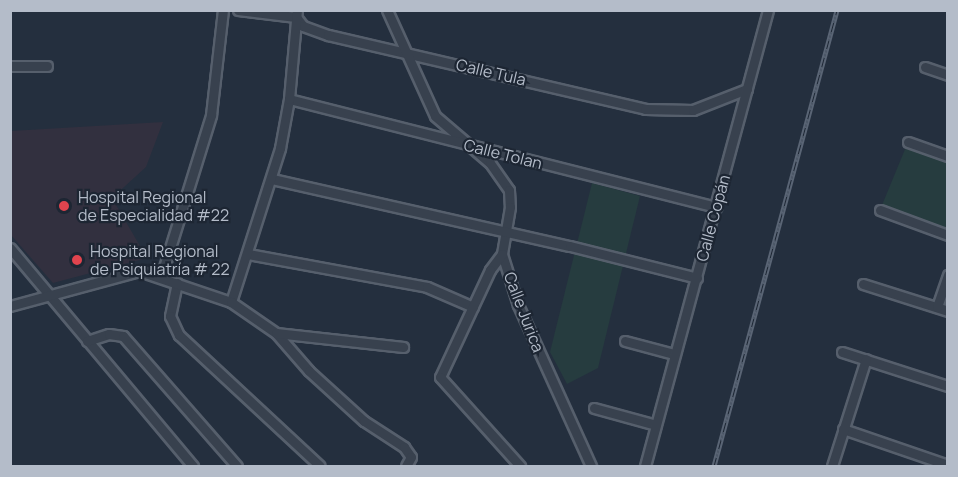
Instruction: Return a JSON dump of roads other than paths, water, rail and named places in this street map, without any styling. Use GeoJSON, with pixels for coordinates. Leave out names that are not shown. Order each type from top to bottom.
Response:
{"type":"FeatureCollection","features":[{"type":"Feature","properties":{"kind":"street"},"geometry":{"type":"LineString","coordinates":[[161,277],[211,115],[223,10]]}},
{"type":"Feature","properties":{"kind":"street","name":"Calle Tula"},"geometry":{"type":"LineString","coordinates":[[238,10],[297,14],[317,32],[659,111],[693,110],[747,89]]}},
{"type":"Feature","properties":{"kind":"street","name":"Calle Jurica"},"geometry":{"type":"LineString","coordinates":[[387,10],[435,116],[490,163],[508,190],[507,232],[502,254],[518,305],[591,466]]}},
{"type":"Feature","properties":{"kind":"street","name":"Calle Copán"},"geometry":{"type":"LineString","coordinates":[[645,466],[674,354],[717,207],[768,10]]}},
{"type":"Feature","properties":{"kind":"street"},"geometry":{"type":"LineString","coordinates":[[231,302],[272,179],[289,99],[297,14]]}},
{"type":"Feature","properties":{"kind":"street"},"geometry":{"type":"LineString","coordinates":[[10,66],[47,66]]}},
{"type":"Feature","properties":{"kind":"street"},"geometry":{"type":"LineString","coordinates":[[925,67],[948,75]]}},
{"type":"Feature","properties":{"kind":"street","name":"Calle Tolan"},"geometry":{"type":"LineString","coordinates":[[289,99],[717,207]]}},
{"type":"Feature","properties":{"kind":"street"},"geometry":{"type":"LineString","coordinates":[[909,142],[948,156]]}},
{"type":"Feature","properties":{"kind":"street"},"geometry":{"type":"LineString","coordinates":[[272,179],[570,246],[697,278]]}},
{"type":"Feature","properties":{"kind":"street"},"geometry":{"type":"LineString","coordinates":[[880,210],[948,235]]}},
{"type":"Feature","properties":{"kind":"street"},"geometry":{"type":"LineString","coordinates":[[10,248],[193,466]]}},
{"type":"Feature","properties":{"kind":"street"},"geometry":{"type":"LineString","coordinates":[[248,254],[427,287],[473,307]]}},
{"type":"Feature","properties":{"kind":"street"},"geometry":{"type":"LineString","coordinates":[[502,254],[490,270],[440,377],[520,466]]}},
{"type":"Feature","properties":{"kind":"street"},"geometry":{"type":"LineString","coordinates":[[10,306],[132,271],[161,277],[231,302],[276,333],[353,412],[404,447],[411,458],[406,466]]}},
{"type":"Feature","properties":{"kind":"street"},"geometry":{"type":"LineString","coordinates":[[937,307],[948,275]]}},
{"type":"Feature","properties":{"kind":"street"},"geometry":{"type":"LineString","coordinates":[[177,283],[170,316],[179,335],[320,466]]}},
{"type":"Feature","properties":{"kind":"street"},"geometry":{"type":"LineString","coordinates":[[863,285],[948,311]]}},
{"type":"Feature","properties":{"kind":"street"},"geometry":{"type":"LineString","coordinates":[[276,333],[403,347]]}},
{"type":"Feature","properties":{"kind":"street"},"geometry":{"type":"LineString","coordinates":[[87,341],[109,334],[123,336],[237,466]]}},
{"type":"Feature","properties":{"kind":"street"},"geometry":{"type":"LineString","coordinates":[[625,341],[674,354]]}},
{"type":"Feature","properties":{"kind":"street"},"geometry":{"type":"LineString","coordinates":[[842,352],[948,386]]}},
{"type":"Feature","properties":{"kind":"street"},"geometry":{"type":"LineString","coordinates":[[832,466],[866,359]]}},
{"type":"Feature","properties":{"kind":"street"},"geometry":{"type":"LineString","coordinates":[[594,408],[656,425]]}},
{"type":"Feature","properties":{"kind":"street"},"geometry":{"type":"LineString","coordinates":[[843,429],[948,465]]}},
{"type":"Feature","properties":{"kind":"railway"},"geometry":{"type":"LineString","coordinates":[[714,466],[837,10]]}},
{"type":"Feature","properties":{"kind":"place","name":"Hospital Regional de Especialidad #22"},"geometry":{"type":"Point","coordinates":[64,206]}},
{"type":"Feature","properties":{"kind":"place","name":"Hospital Regional de Psiquiatría # 22"},"geometry":{"type":"Point","coordinates":[77,260]}}]}
